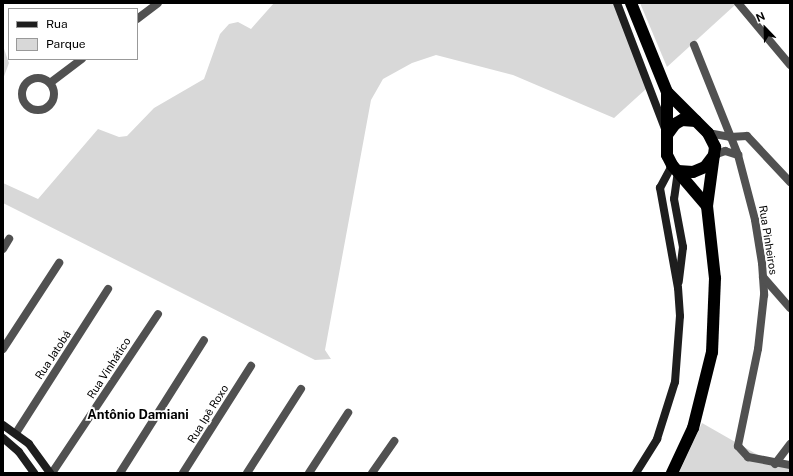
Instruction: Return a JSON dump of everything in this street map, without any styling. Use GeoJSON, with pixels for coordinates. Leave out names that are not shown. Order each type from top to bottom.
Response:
{"type":"FeatureCollection","features":[{"type":"Feature","properties":{"kind":"highway"},"geometry":{"type":"LineString","coordinates":[[631,3],[667,92],[667,155],[675,168],[707,206]]}},
{"type":"Feature","properties":{"kind":"highway"},"geometry":{"type":"LineString","coordinates":[[667,92],[708,133],[713,140],[714,156],[707,206],[715,278],[712,352],[693,428],[672,473]]}},
{"type":"Feature","properties":{"kind":"highway"},"geometry":{"type":"LineString","coordinates":[[667,135],[675,124],[682,120],[696,121]]}},
{"type":"Feature","properties":{"kind":"highway"},"geometry":{"type":"LineString","coordinates":[[675,168],[693,172],[705,166],[714,156]]}},
{"type":"Feature","properties":{"kind":"street"},"geometry":{"type":"LineString","coordinates":[[138,18],[158,3]]}},
{"type":"Feature","properties":{"kind":"street"},"geometry":{"type":"LineString","coordinates":[[617,3],[667,135]]}},
{"type":"Feature","properties":{"kind":"street"},"geometry":{"type":"LineString","coordinates":[[738,3],[790,65]]}},
{"type":"Feature","properties":{"kind":"street","name":"Rua Pinheiros"},"geometry":{"type":"LineString","coordinates":[[694,45],[738,155],[755,220],[763,277],[764,295],[758,349],[738,446],[748,457],[775,464]]}},
{"type":"Feature","properties":{"kind":"street"},"geometry":{"type":"LineString","coordinates":[[50,83],[81,60]]}},
{"type":"Feature","properties":{"kind":"street"},"geometry":{"type":"LineString","coordinates":[[42,78],[50,83],[54,91],[51,105],[38,111],[25,106],[21,93],[28,81],[42,78]]}},
{"type":"Feature","properties":{"kind":"street"},"geometry":{"type":"LineString","coordinates":[[708,133],[730,137],[742,134],[752,138],[790,182]]}},
{"type":"Feature","properties":{"kind":"street"},"geometry":{"type":"LineString","coordinates":[[714,156],[725,151],[738,155]]}},
{"type":"Feature","properties":{"kind":"street"},"geometry":{"type":"LineString","coordinates":[[636,473],[657,439],[670,401],[680,316],[678,288],[660,188],[675,168]]}},
{"type":"Feature","properties":{"kind":"street"},"geometry":{"type":"LineString","coordinates":[[675,168],[674,199],[682,247],[678,288]]}},
{"type":"Feature","properties":{"kind":"street"},"geometry":{"type":"LineString","coordinates":[[3,249],[9,239]]}},
{"type":"Feature","properties":{"kind":"street"},"geometry":{"type":"LineString","coordinates":[[3,349],[59,263]]}},
{"type":"Feature","properties":{"kind":"street"},"geometry":{"type":"LineString","coordinates":[[763,277],[790,308]]}},
{"type":"Feature","properties":{"kind":"street","name":"Rua Jatobá"},"geometry":{"type":"LineString","coordinates":[[16,433],[108,289]]}},
{"type":"Feature","properties":{"kind":"street","name":"Rua Vinhático"},"geometry":{"type":"LineString","coordinates":[[51,473],[158,314]]}},
{"type":"Feature","properties":{"kind":"street"},"geometry":{"type":"LineString","coordinates":[[120,473],[204,340]]}},
{"type":"Feature","properties":{"kind":"street","name":"Rua Ipê Roxo"},"geometry":{"type":"LineString","coordinates":[[183,473],[251,366]]}},
{"type":"Feature","properties":{"kind":"street"},"geometry":{"type":"LineString","coordinates":[[247,473],[301,389]]}},
{"type":"Feature","properties":{"kind":"street"},"geometry":{"type":"LineString","coordinates":[[309,473],[348,413]]}},
{"type":"Feature","properties":{"kind":"street"},"geometry":{"type":"LineString","coordinates":[[3,425],[16,433],[29,444],[51,473]]}},
{"type":"Feature","properties":{"kind":"street"},"geometry":{"type":"LineString","coordinates":[[3,438],[19,452],[34,473]]}},
{"type":"Feature","properties":{"kind":"street"},"geometry":{"type":"LineString","coordinates":[[372,473],[394,441]]}},
{"type":"Feature","properties":{"kind":"street"},"geometry":{"type":"LineString","coordinates":[[775,464],[790,444]]}},
{"type":"Feature","properties":{"kind":"street"},"geometry":{"type":"LineString","coordinates":[[775,464],[790,465]]}},
{"type":"Feature","properties":{"kind":"green space"},"geometry":{"type":"Polygon","coordinates":[[[274,3],[620,3],[653,87],[646,89],[614,118],[513,75],[436,55],[412,63],[383,79],[371,100],[325,350],[331,359],[315,360],[3,203],[3,183],[38,199],[98,129],[119,137],[127,136],[154,108],[204,79],[220,34],[229,24],[238,22],[251,29],[274,3]]]}},
{"type":"Feature","properties":{"kind":"green space"},"geometry":{"type":"Polygon","coordinates":[[[640,3],[733,3],[735,5],[667,67],[640,3]]]}},
{"type":"Feature","properties":{"kind":"green space"},"geometry":{"type":"Polygon","coordinates":[[[3,46],[9,63],[3,79],[3,46]]]}},
{"type":"Feature","properties":{"kind":"green space"},"geometry":{"type":"Polygon","coordinates":[[[702,423],[758,455],[777,463],[790,465],[790,473],[679,473],[702,423]]]}},
{"type":"Feature","properties":{"kind":"district","name":"Antônio Damiani"},"geometry":{"type":"Point","coordinates":[138,415]}}]}
